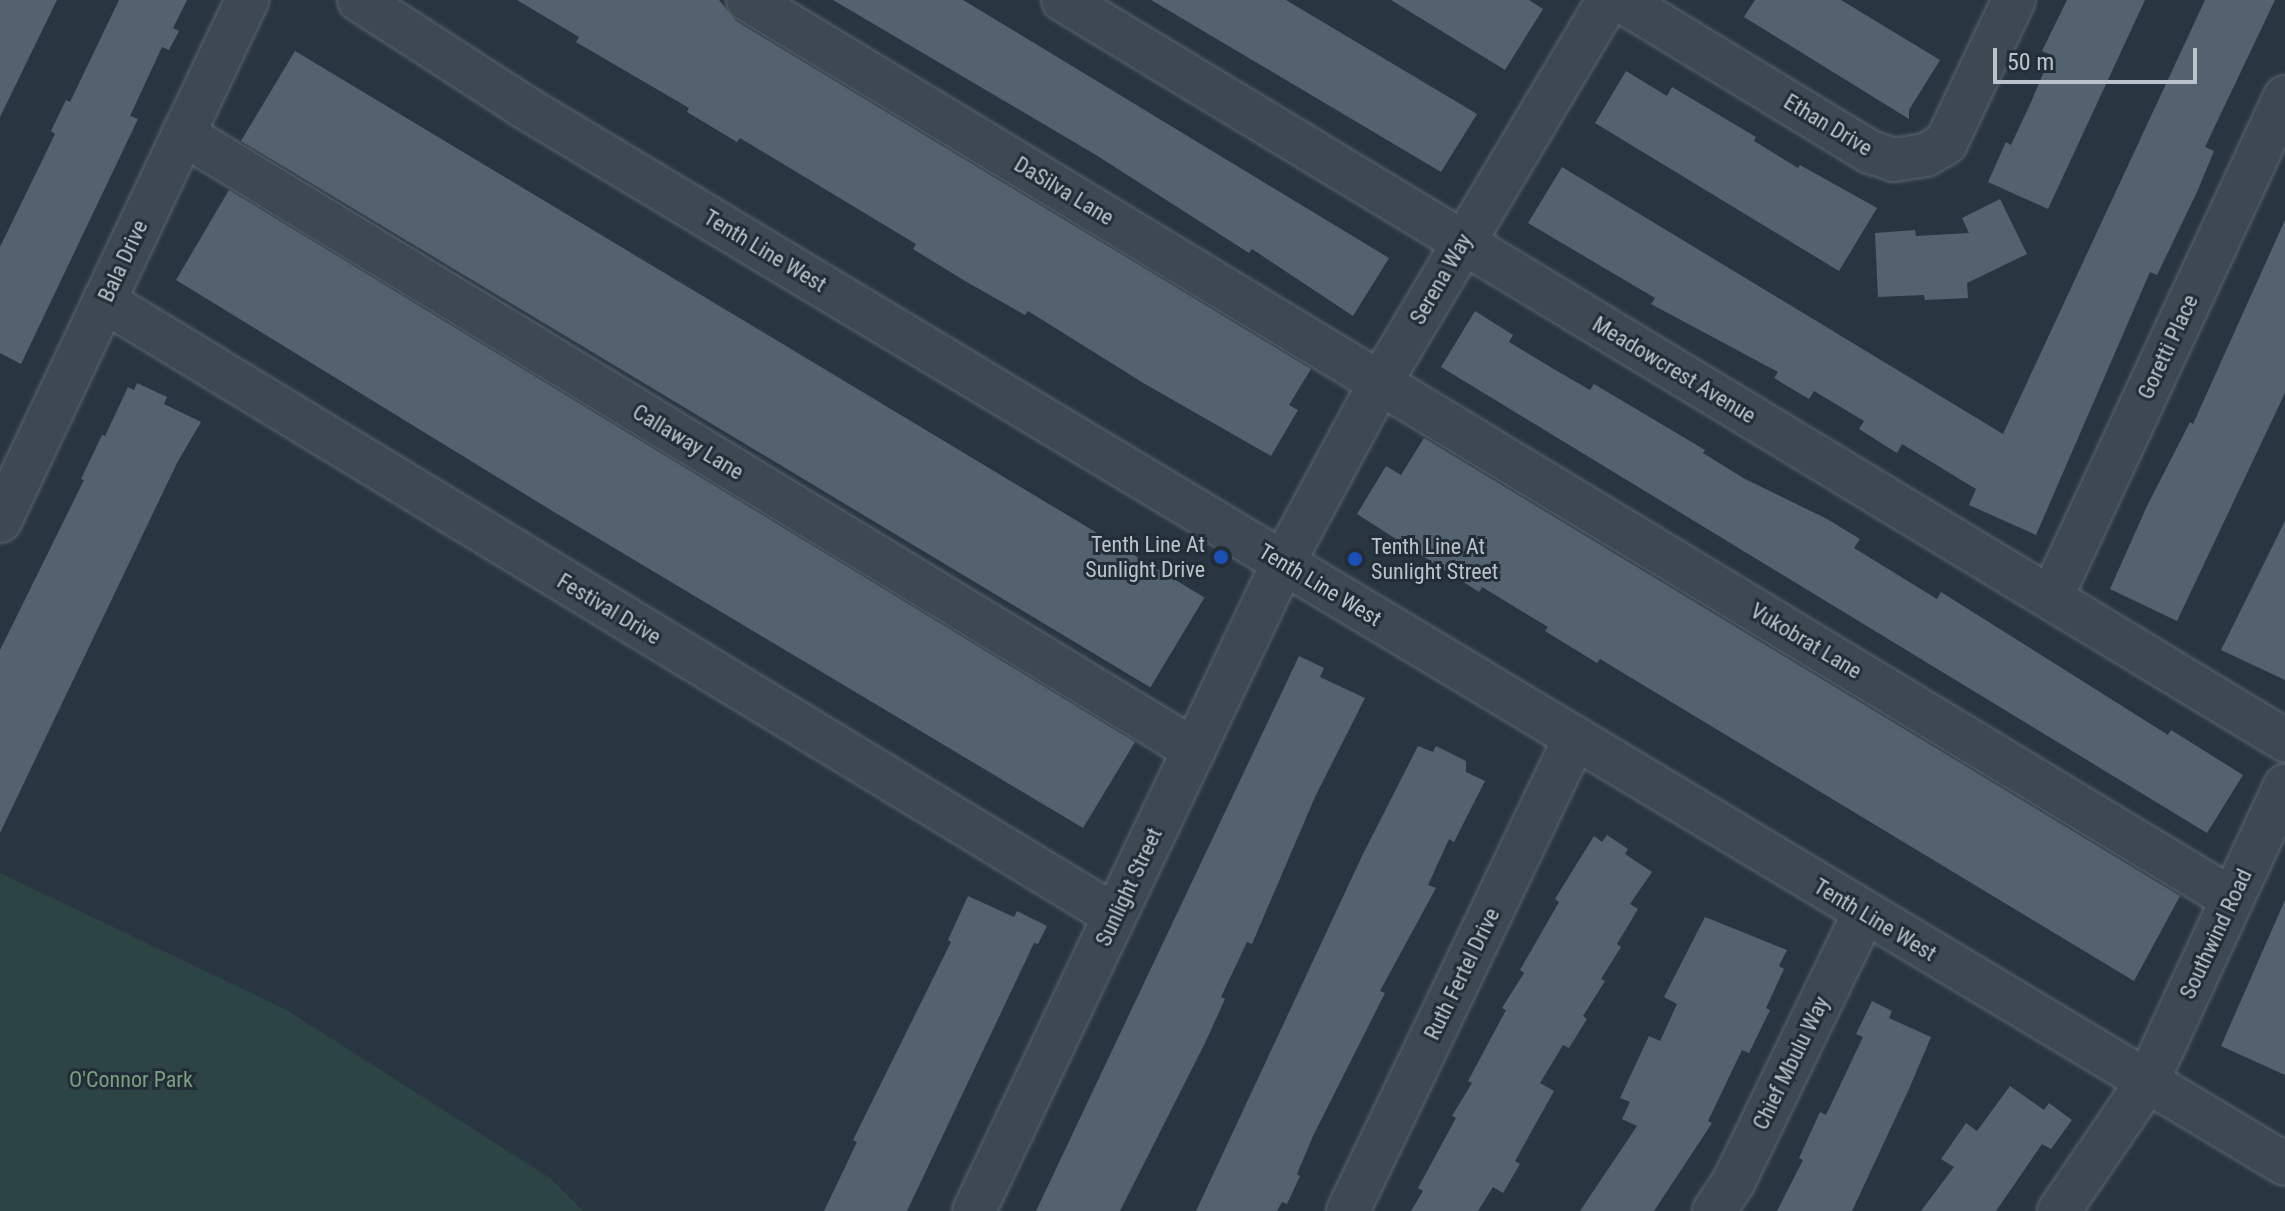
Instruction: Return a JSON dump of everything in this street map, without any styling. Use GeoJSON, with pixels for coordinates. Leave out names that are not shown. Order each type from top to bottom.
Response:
{"type":"FeatureCollection","features":[{"type":"Feature","properties":{"kind":"street","name":"Bala Drive"},"geometry":{"type":"LineString","coordinates":[[0,521],[247,0]]}},
{"type":"Feature","properties":{"kind":"street","name":"Tenth Line West"},"geometry":{"type":"LineString","coordinates":[[359,0],[535,113],[2285,1164]]}},
{"type":"Feature","properties":{"kind":"street","name":"DaSilva Lane"},"geometry":{"type":"LineString","coordinates":[[748,0],[1380,383]]}},
{"type":"Feature","properties":{"kind":"street","name":"Meadowcrest Avenue"},"geometry":{"type":"LineString","coordinates":[[1063,0],[2285,740]]}},
{"type":"Feature","properties":{"kind":"street","name":"Serena Way"},"geometry":{"type":"LineString","coordinates":[[1283,563],[1380,383],[1608,0]]}},
{"type":"Feature","properties":{"kind":"street","name":"Ethan Drive"},"geometry":{"type":"LineString","coordinates":[[1620,0],[1870,152],[1894,160],[1926,155],[1946,143],[2014,0]]}},
{"type":"Feature","properties":{"kind":"street","name":"Goretti Place"},"geometry":{"type":"LineString","coordinates":[[2051,598],[2285,97]]}},
{"type":"Feature","properties":{"kind":"street","name":"Callaway Lane"},"geometry":{"type":"LineString","coordinates":[[183,134],[1194,750]]}},
{"type":"Feature","properties":{"kind":"street","name":"Festival Drive"},"geometry":{"type":"LineString","coordinates":[[104,301],[1115,916]]}},
{"type":"Feature","properties":{"kind":"street","name":"Vukobrat Lane"},"geometry":{"type":"LineString","coordinates":[[1380,383],[2232,899]]}},
{"type":"Feature","properties":{"kind":"street","name":"Sunlight Street"},"geometry":{"type":"LineString","coordinates":[[974,1211],[1283,563]]}},
{"type":"Feature","properties":{"kind":"street","name":"Ruth Fertel Drive"},"geometry":{"type":"LineString","coordinates":[[1348,1211],[1575,738]]}},
{"type":"Feature","properties":{"kind":"street","name":"Southwind Road"},"geometry":{"type":"LineString","coordinates":[[2059,1211],[2147,1082],[2285,786]]}},
{"type":"Feature","properties":{"kind":"street","name":"Chief Mbulu Way"},"geometry":{"type":"LineString","coordinates":[[1714,1211],[1733,1183],[1864,913]]}},
{"type":"Feature","properties":{"kind":"green space","name":"O'Connor Park"},"geometry":{"type":"Polygon","coordinates":[[[0,873],[285,1009],[550,1178],[583,1211],[0,1211],[0,873]]]}},
{"type":"Feature","properties":{"kind":"building"},"geometry":{"type":"Polygon","coordinates":[[[0,0],[57,0],[0,117],[0,0]]]}},
{"type":"Feature","properties":{"kind":"building"},"geometry":{"type":"Polygon","coordinates":[[[119,0],[187,0],[173,28],[179,31],[169,50],[162,47],[130,116],[138,119],[21,364],[0,353],[0,247],[55,134],[51,131],[66,100],[70,102],[119,0]]]}},
{"type":"Feature","properties":{"kind":"building"},"geometry":{"type":"Polygon","coordinates":[[[517,0],[719,0],[736,21],[1311,369],[1289,405],[1298,410],[1271,456],[1145,384],[1028,311],[1025,315],[965,281],[913,249],[916,244],[740,138],[737,142],[687,112],[689,108],[576,42],[579,37],[517,0]]]}},
{"type":"Feature","properties":{"kind":"building"},"geometry":{"type":"Polygon","coordinates":[[[833,0],[963,0],[1389,258],[1353,316],[1252,249],[1249,253],[1096,155],[833,0]]]}},
{"type":"Feature","properties":{"kind":"building"},"geometry":{"type":"Polygon","coordinates":[[[1151,0],[1286,0],[1477,114],[1441,172],[1151,0]]]}},
{"type":"Feature","properties":{"kind":"building"},"geometry":{"type":"Polygon","coordinates":[[[1391,0],[1529,0],[1543,9],[1505,70],[1391,0]]]}},
{"type":"Feature","properties":{"kind":"building"},"geometry":{"type":"Polygon","coordinates":[[[1755,0],[1841,0],[1940,60],[1909,110],[1909,119],[1744,17],[1755,0]]]}},
{"type":"Feature","properties":{"kind":"building"},"geometry":{"type":"Polygon","coordinates":[[[2067,0],[2145,0],[2048,209],[1988,182],[2006,142],[2011,145],[2032,100],[2051,55],[2042,51],[2067,0]]]}},
{"type":"Feature","properties":{"kind":"building"},"geometry":{"type":"Polygon","coordinates":[[[2205,0],[2275,0],[2205,147],[2214,151],[2197,192],[2157,275],[2150,272],[2036,535],[1969,505],[1976,489],[1902,444],[1897,453],[1859,429],[1864,421],[1814,391],[1809,399],[1774,378],[1778,372],[1651,304],[1655,298],[1528,223],[1562,167],[2003,434],[2205,0]]]}},
{"type":"Feature","properties":{"kind":"building"},"geometry":{"type":"Polygon","coordinates":[[[295,51],[1204,597],[1150,687],[241,141],[295,51]]]}},
{"type":"Feature","properties":{"kind":"building"},"geometry":{"type":"Polygon","coordinates":[[[1626,71],[1667,96],[1672,87],[1756,137],[1754,141],[1798,168],[1800,165],[1877,208],[1839,271],[1595,123],[1626,71]]]}},
{"type":"Feature","properties":{"kind":"building"},"geometry":{"type":"Polygon","coordinates":[[[229,190],[1135,742],[1083,828],[554,512],[176,280],[229,190]]]}},
{"type":"Feature","properties":{"kind":"building"},"geometry":{"type":"Polygon","coordinates":[[[2000,199],[2027,254],[1967,283],[1968,298],[1925,300],[1924,295],[1878,297],[1875,233],[1915,230],[1916,236],[1969,233],[1962,218],[2000,199]]]}},
{"type":"Feature","properties":{"kind":"building"},"geometry":{"type":"Polygon","coordinates":[[[2285,220],[2285,393],[2177,621],[2110,589],[2147,506],[2190,422],[2193,424],[2285,220]]]}},
{"type":"Feature","properties":{"kind":"building"},"geometry":{"type":"Polygon","coordinates":[[[1475,311],[1513,335],[1509,342],[1552,368],[1590,390],[1594,384],[1705,450],[1703,453],[1745,479],[1827,519],[1860,539],[1854,548],[1937,599],[1941,592],[2168,735],[2171,730],[2243,775],[2207,833],[1441,367],[1475,311]]]}},
{"type":"Feature","properties":{"kind":"building"},"geometry":{"type":"Polygon","coordinates":[[[137,383],[167,397],[164,404],[201,422],[177,463],[0,833],[0,650],[84,480],[81,479],[102,435],[105,436],[128,387],[134,390],[137,383]]]}},
{"type":"Feature","properties":{"kind":"building"},"geometry":{"type":"Polygon","coordinates":[[[1424,438],[2180,896],[2134,981],[1600,659],[1597,663],[1545,631],[1548,627],[1482,587],[1479,592],[1357,514],[1386,466],[1401,475],[1424,438]]]}},
{"type":"Feature","properties":{"kind":"building"},"geometry":{"type":"Polygon","coordinates":[[[2285,521],[2285,680],[2221,650],[2285,521]]]}},
{"type":"Feature","properties":{"kind":"building"},"geometry":{"type":"Polygon","coordinates":[[[1299,656],[1324,668],[1320,677],[1365,698],[1315,797],[1252,944],[1247,942],[1221,997],[1225,999],[1205,1043],[1120,1211],[1036,1211],[1299,656]]]}},
{"type":"Feature","properties":{"kind":"building"},"geometry":{"type":"Polygon","coordinates":[[[1418,746],[1433,752],[1436,746],[1466,761],[1466,772],[1485,781],[1454,842],[1449,839],[1428,885],[1436,888],[1380,991],[1385,993],[1313,1136],[1287,1204],[1282,1202],[1277,1211],[1196,1211],[1363,854],[1418,746]]]}},
{"type":"Feature","properties":{"kind":"building"},"geometry":{"type":"Polygon","coordinates":[[[1607,835],[1628,849],[1625,854],[1652,872],[1630,904],[1638,909],[1617,944],[1621,947],[1601,979],[1605,981],[1583,1016],[1587,1019],[1569,1048],[1563,1045],[1540,1083],[1554,1091],[1515,1161],[1520,1164],[1503,1193],[1493,1187],[1478,1211],[1411,1211],[1423,1191],[1418,1188],[1456,1118],[1452,1116],[1472,1083],[1468,1081],[1506,1010],[1502,1008],[1524,973],[1520,970],[1559,902],[1555,899],[1594,836],[1602,842],[1607,835]]]}},
{"type":"Feature","properties":{"kind":"building"},"geometry":{"type":"Polygon","coordinates":[[[968,896],[1014,917],[1017,911],[1047,926],[1038,944],[1034,943],[907,1211],[824,1211],[857,1142],[853,1140],[951,942],[948,940],[968,896]]]}},
{"type":"Feature","properties":{"kind":"building"},"geometry":{"type":"Polygon","coordinates":[[[2285,900],[2285,1075],[2221,1046],[2285,900]]]}},
{"type":"Feature","properties":{"kind":"building"},"geometry":{"type":"Polygon","coordinates":[[[1705,917],[1787,950],[1779,966],[1784,969],[1766,1008],[1770,1010],[1749,1053],[1742,1050],[1708,1121],[1712,1123],[1654,1211],[1580,1211],[1637,1126],[1622,1119],[1630,1102],[1620,1098],[1649,1036],[1660,1041],[1677,1004],[1664,997],[1705,917]]]}},
{"type":"Feature","properties":{"kind":"building"},"geometry":{"type":"Polygon","coordinates":[[[1872,1001],[1892,1011],[1889,1018],[1931,1037],[1909,1089],[1852,1211],[1777,1211],[1803,1160],[1799,1158],[1820,1112],[1826,1115],[1863,1037],[1856,1034],[1872,1001]]]}},
{"type":"Feature","properties":{"kind":"building"},"geometry":{"type":"Polygon","coordinates":[[[2010,1086],[2044,1110],[2049,1103],[2072,1120],[2051,1149],[2042,1144],[1996,1211],[1921,1211],[1954,1167],[1941,1159],[1966,1123],[1977,1131],[2010,1086]]]}},
{"type":"Feature","properties":{"kind":"place","name":"Tenth Line At Sunlight Drive"},"geometry":{"type":"Point","coordinates":[1221,557]}},
{"type":"Feature","properties":{"kind":"place","name":"Tenth Line At Sunlight Street"},"geometry":{"type":"Point","coordinates":[1355,559]}}]}
